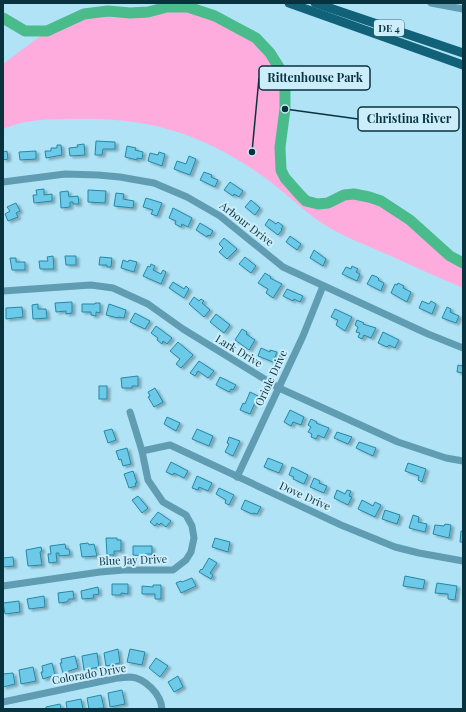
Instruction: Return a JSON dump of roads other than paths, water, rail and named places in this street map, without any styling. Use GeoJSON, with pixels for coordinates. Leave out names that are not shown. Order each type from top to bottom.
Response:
{"type":"FeatureCollection","features":[{"type":"Feature","properties":{"kind":"main road","name":"DE 4"},"geometry":{"type":"LineString","coordinates":[[289,3],[463,65]]}},
{"type":"Feature","properties":{"kind":"main road","name":"DE 4"},"geometry":{"type":"LineString","coordinates":[[316,3],[463,53]]}},
{"type":"Feature","properties":{"kind":"street"},"geometry":{"type":"LineString","coordinates":[[431,3],[463,9]]}},
{"type":"Feature","properties":{"kind":"street","name":"Arbour Drive"},"geometry":{"type":"LineString","coordinates":[[3,182],[65,174],[120,176],[154,183],[188,197],[220,216],[283,267],[428,334],[463,348]]}},
{"type":"Feature","properties":{"kind":"street","name":"Lark Drive"},"geometry":{"type":"LineString","coordinates":[[3,291],[91,285],[113,288],[148,304],[183,329],[279,388],[398,442],[446,458],[463,461]]}},
{"type":"Feature","properties":{"kind":"street","name":"Oriole Drive"},"geometry":{"type":"LineString","coordinates":[[237,477],[303,336],[324,286]]}},
{"type":"Feature","properties":{"kind":"street","name":"Blue Jay Drive"},"geometry":{"type":"LineString","coordinates":[[3,586],[100,572],[124,570],[173,570],[186,560],[191,552],[194,538],[192,526],[186,515],[163,502],[148,480],[142,451],[130,412]]}},
{"type":"Feature","properties":{"kind":"street","name":"Dove Drive"},"geometry":{"type":"LineString","coordinates":[[142,451],[170,445],[341,525],[395,547],[419,553],[463,560]]}},
{"type":"Feature","properties":{"kind":"street","name":"Colorado Drive"},"geometry":{"type":"LineString","coordinates":[[3,702],[117,678],[132,677],[149,685],[161,700],[162,709]]}},
{"type":"Feature","properties":{"kind":"waterway"},"geometry":{"type":"LineString","coordinates":[[3,18],[25,31],[47,31],[84,14],[108,11],[130,13],[148,12],[167,7],[188,7],[215,16],[256,38],[270,53],[280,69],[285,88],[285,109],[280,147],[281,170],[285,178],[306,201],[318,204],[328,203],[344,195],[354,194],[381,201],[410,220],[450,256],[463,263]]}},
{"type":"Feature","properties":{"kind":"place","name":"Christina River"},"geometry":{"type":"Point","coordinates":[285,109]}},
{"type":"Feature","properties":{"kind":"place","name":"Rittenhouse Park"},"geometry":{"type":"Point","coordinates":[252,152]}}]}
